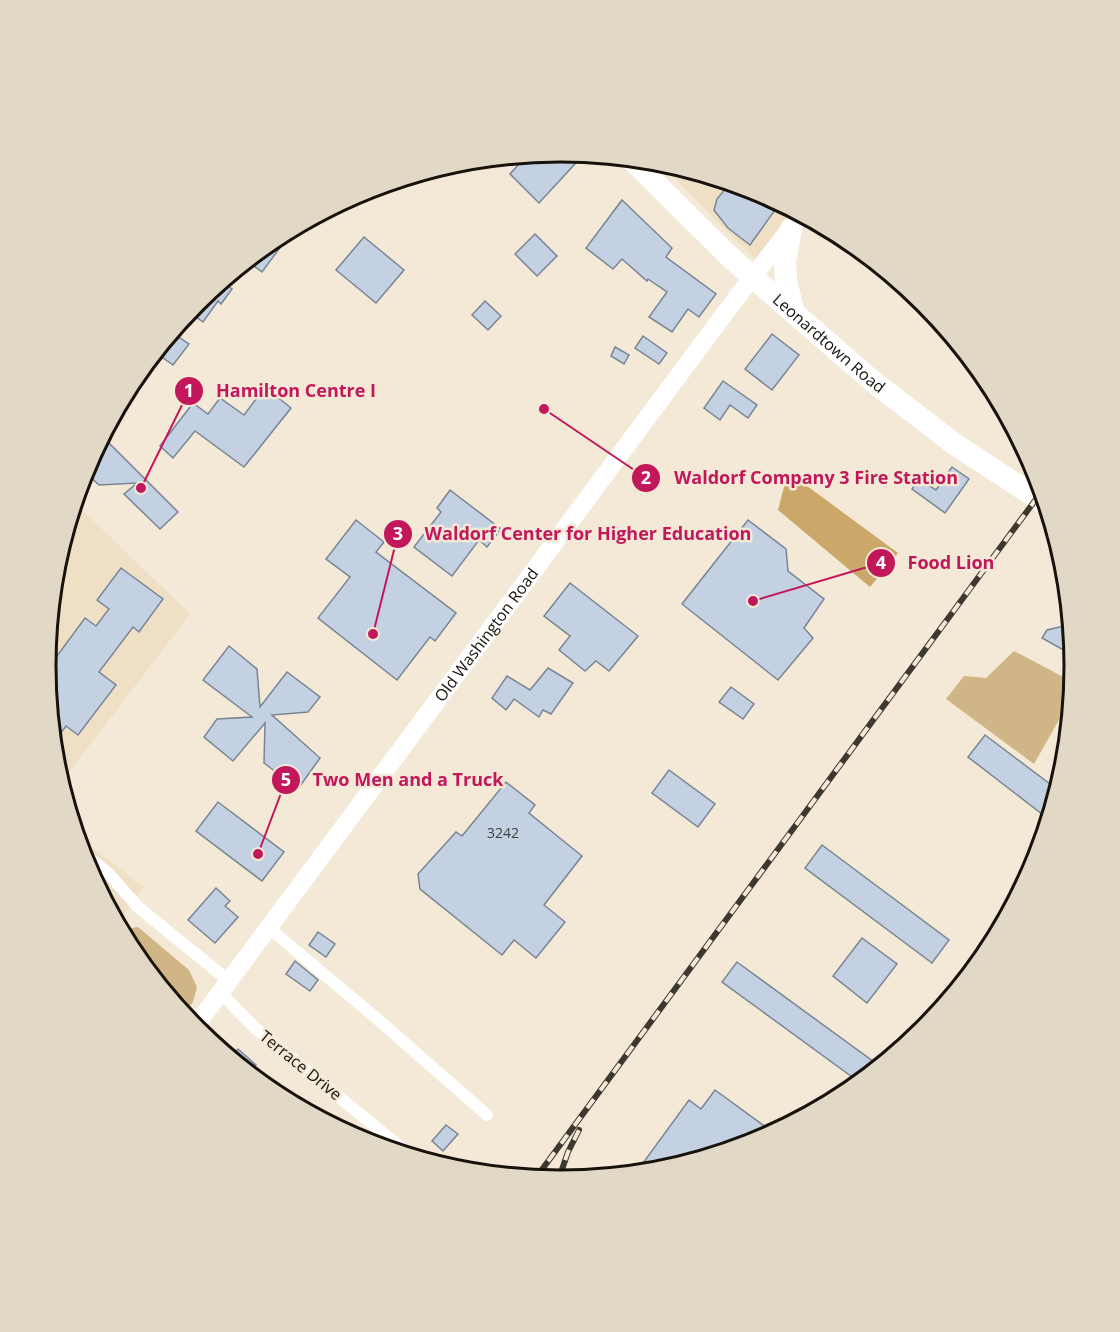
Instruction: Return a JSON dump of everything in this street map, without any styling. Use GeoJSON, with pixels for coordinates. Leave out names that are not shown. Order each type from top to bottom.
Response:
{"type":"FeatureCollection","features":[{"type":"Feature","properties":{"kind":"highway","name":"Leonardtown Road"},"geometry":{"type":"LineString","coordinates":[[640,168],[752,277],[863,374],[953,443],[1035,497]]}},
{"type":"Feature","properties":{"kind":"highway"},"geometry":{"type":"LineString","coordinates":[[794,313],[786,280],[785,262],[796,221]]}},
{"type":"Feature","properties":{"kind":"main road","name":"Old Washington Road"},"geometry":{"type":"LineString","coordinates":[[200,1020],[796,221]]}},
{"type":"Feature","properties":{"kind":"street","name":"Terrace Drive"},"geometry":{"type":"LineString","coordinates":[[96,863],[108,873],[138,907],[225,987],[238,1011],[256,1029],[395,1143]]}},
{"type":"Feature","properties":{"kind":"street"},"geometry":{"type":"LineString","coordinates":[[269,928],[487,1115]]}},
{"type":"Feature","properties":{"kind":"shaded area"},"geometry":{"type":"Polygon","coordinates":[[[670,174],[722,188],[787,216],[756,260],[670,174]]]}},
{"type":"Feature","properties":{"kind":"shaded area"},"geometry":{"type":"Polygon","coordinates":[[[788,472],[898,553],[870,587],[778,510],[788,472]]]}},
{"type":"Feature","properties":{"kind":"shaded area"},"geometry":{"type":"Polygon","coordinates":[[[81,508],[190,614],[67,774],[57,699],[57,633],[65,568],[81,508]]]}},
{"type":"Feature","properties":{"kind":"shaded area"},"geometry":{"type":"Polygon","coordinates":[[[1014,651],[1064,677],[1061,716],[1034,764],[946,699],[964,676],[986,678],[1014,651]]]}},
{"type":"Feature","properties":{"kind":"shaded area"},"geometry":{"type":"Polygon","coordinates":[[[88,844],[144,887],[122,917],[88,844]]]}},
{"type":"Feature","properties":{"kind":"shaded area"},"geometry":{"type":"Polygon","coordinates":[[[138,927],[189,970],[197,987],[193,1002],[189,1007],[160,973],[130,928],[138,927]]]}},
{"type":"Feature","properties":{"kind":"building"},"geometry":{"type":"Polygon","coordinates":[[[577,162],[539,203],[510,174],[519,164],[577,162]]]}},
{"type":"Feature","properties":{"kind":"building"},"geometry":{"type":"Polygon","coordinates":[[[725,189],[775,210],[750,245],[728,228],[714,210],[717,199],[725,189]]]}},
{"type":"Feature","properties":{"kind":"building"},"geometry":{"type":"Polygon","coordinates":[[[622,200],[672,248],[666,257],[716,294],[699,317],[688,309],[672,332],[649,317],[667,292],[648,279],[647,281],[622,259],[613,269],[586,248],[622,200]]]}},
{"type":"Feature","properties":{"kind":"building"},"geometry":{"type":"Polygon","coordinates":[[[535,234],[557,256],[537,276],[515,254],[535,234]]]}},
{"type":"Feature","properties":{"kind":"building"},"geometry":{"type":"Polygon","coordinates":[[[364,237],[404,270],[376,303],[336,270],[364,237]]]}},
{"type":"Feature","properties":{"kind":"building"},"geometry":{"type":"Polygon","coordinates":[[[281,246],[262,272],[254,266],[281,246]]]}},
{"type":"Feature","properties":{"kind":"building"},"geometry":{"type":"Polygon","coordinates":[[[228,286],[232,289],[221,304],[218,301],[203,322],[196,317],[228,286]]]}},
{"type":"Feature","properties":{"kind":"building"},"geometry":{"type":"Polygon","coordinates":[[[485,301],[501,316],[488,330],[472,315],[485,301]]]}},
{"type":"Feature","properties":{"kind":"building"},"geometry":{"type":"Polygon","coordinates":[[[772,334],[799,355],[772,390],[745,369],[772,334]]]}},
{"type":"Feature","properties":{"kind":"building"},"geometry":{"type":"Polygon","coordinates":[[[643,336],[667,353],[659,364],[635,348],[643,336]]]}},
{"type":"Feature","properties":{"kind":"building"},"geometry":{"type":"Polygon","coordinates":[[[178,337],[189,344],[173,365],[162,357],[178,337]]]}},
{"type":"Feature","properties":{"kind":"building"},"geometry":{"type":"Polygon","coordinates":[[[615,347],[629,355],[624,364],[611,356],[615,347]]]}},
{"type":"Feature","properties":{"kind":"building"},"geometry":{"type":"Polygon","coordinates":[[[723,381],[757,405],[748,418],[730,405],[720,420],[704,408],[723,381]]]}},
{"type":"Feature","properties":{"kind":"building"},"geometry":{"type":"Polygon","coordinates":[[[265,387],[291,408],[244,467],[195,431],[173,458],[160,446],[193,403],[208,414],[220,398],[244,415],[265,387]]]}},
{"type":"Feature","properties":{"kind":"building"},"geometry":{"type":"Polygon","coordinates":[[[109,443],[178,512],[160,529],[124,494],[137,483],[99,485],[92,478],[109,443]]]}},
{"type":"Feature","properties":{"kind":"building"},"geometry":{"type":"Polygon","coordinates":[[[952,467],[969,479],[945,513],[912,489],[919,479],[936,490],[952,467]]]}},
{"type":"Feature","properties":{"kind":"building"},"geometry":{"type":"Polygon","coordinates":[[[450,490],[501,529],[487,547],[479,540],[452,576],[414,547],[441,512],[437,508],[450,490]]]}},
{"type":"Feature","properties":{"kind":"building"},"geometry":{"type":"Polygon","coordinates":[[[356,520],[384,542],[376,552],[456,613],[435,641],[430,637],[397,680],[318,618],[350,577],[326,559],[356,520]]]}},
{"type":"Feature","properties":{"kind":"building"},"geometry":{"type":"Polygon","coordinates":[[[748,520],[786,549],[788,571],[824,599],[804,628],[813,638],[778,680],[682,604],[748,520]]]}},
{"type":"Feature","properties":{"kind":"building"},"geometry":{"type":"Polygon","coordinates":[[[121,568],[163,599],[139,632],[133,627],[99,672],[116,685],[78,735],[66,726],[60,734],[56,657],[85,618],[96,626],[109,609],[97,600],[121,568]]]}},
{"type":"Feature","properties":{"kind":"building"},"geometry":{"type":"Polygon","coordinates":[[[570,583],[638,636],[609,671],[596,661],[585,671],[559,650],[570,636],[544,616],[570,583]]]}},
{"type":"Feature","properties":{"kind":"building"},"geometry":{"type":"Polygon","coordinates":[[[1062,626],[1064,650],[1042,638],[1047,630],[1062,626]]]}},
{"type":"Feature","properties":{"kind":"building"},"geometry":{"type":"Polygon","coordinates":[[[229,646],[257,669],[260,707],[287,672],[320,697],[308,712],[272,715],[320,758],[298,789],[264,763],[265,723],[233,761],[204,737],[217,719],[252,717],[203,680],[229,646]]]}},
{"type":"Feature","properties":{"kind":"building"},"geometry":{"type":"Polygon","coordinates":[[[548,668],[573,683],[551,714],[543,710],[539,717],[514,699],[506,710],[492,698],[507,676],[530,690],[548,668]]]}},
{"type":"Feature","properties":{"kind":"building"},"geometry":{"type":"Polygon","coordinates":[[[731,687],[754,704],[743,719],[719,702],[731,687]]]}},
{"type":"Feature","properties":{"kind":"building"},"geometry":{"type":"Polygon","coordinates":[[[985,735],[1050,784],[1042,814],[968,757],[985,735]]]}},
{"type":"Feature","properties":{"kind":"building"},"geometry":{"type":"Polygon","coordinates":[[[669,770],[715,804],[698,827],[652,793],[669,770]]]}},
{"type":"Feature","properties":{"kind":"building"},"geometry":{"type":"Polygon","coordinates":[[[506,782],[535,805],[529,813],[582,856],[544,905],[565,922],[536,958],[514,940],[502,955],[420,889],[418,874],[456,832],[462,836],[506,782]]]}},
{"type":"Feature","properties":{"kind":"building"},"geometry":{"type":"Polygon","coordinates":[[[218,802],[284,852],[262,881],[196,831],[218,802]]]}},
{"type":"Feature","properties":{"kind":"building"},"geometry":{"type":"Polygon","coordinates":[[[822,845],[949,940],[932,963],[805,868],[822,845]]]}},
{"type":"Feature","properties":{"kind":"building"},"geometry":{"type":"Polygon","coordinates":[[[216,888],[230,901],[225,906],[238,917],[215,943],[188,920],[216,888]]]}},
{"type":"Feature","properties":{"kind":"building"},"geometry":{"type":"Polygon","coordinates":[[[318,932],[335,944],[326,957],[309,945],[318,932]]]}},
{"type":"Feature","properties":{"kind":"building"},"geometry":{"type":"Polygon","coordinates":[[[862,938],[897,964],[867,1003],[833,976],[862,938]]]}},
{"type":"Feature","properties":{"kind":"building"},"geometry":{"type":"Polygon","coordinates":[[[295,961],[318,980],[310,991],[286,974],[295,961]]]}},
{"type":"Feature","properties":{"kind":"building"},"geometry":{"type":"Polygon","coordinates":[[[737,962],[873,1061],[852,1077],[722,982],[737,962]]]}},
{"type":"Feature","properties":{"kind":"building"},"geometry":{"type":"Polygon","coordinates":[[[238,1049],[256,1065],[254,1067],[235,1052],[238,1049]]]}},
{"type":"Feature","properties":{"kind":"building"},"geometry":{"type":"Polygon","coordinates":[[[715,1090],[765,1126],[722,1144],[643,1163],[689,1100],[701,1109],[715,1090]]]}},
{"type":"Feature","properties":{"kind":"building"},"geometry":{"type":"Polygon","coordinates":[[[446,1125],[458,1134],[443,1151],[432,1141],[446,1125]]]}},
{"type":"Feature","properties":{"kind":"railway"},"geometry":{"type":"LineString","coordinates":[[542,1169],[1036,499]]}},
{"type":"Feature","properties":{"kind":"railway"},"geometry":{"type":"LineString","coordinates":[[562,1170],[579,1130]]}},
{"type":"Feature","properties":{"kind":"place","name":"Waldorf Company 3 Fire Station"},"geometry":{"type":"Point","coordinates":[544,409]}},
{"type":"Feature","properties":{"kind":"place","name":"Hamilton Centre I"},"geometry":{"type":"Point","coordinates":[141,488]}},
{"type":"Feature","properties":{"kind":"place","name":"Food Lion"},"geometry":{"type":"Point","coordinates":[753,601]}},
{"type":"Feature","properties":{"kind":"place","name":"Waldorf Center for Higher Education"},"geometry":{"type":"Point","coordinates":[373,634]}},
{"type":"Feature","properties":{"kind":"place","name":"Two Men and a Truck"},"geometry":{"type":"Point","coordinates":[258,854]}}]}
